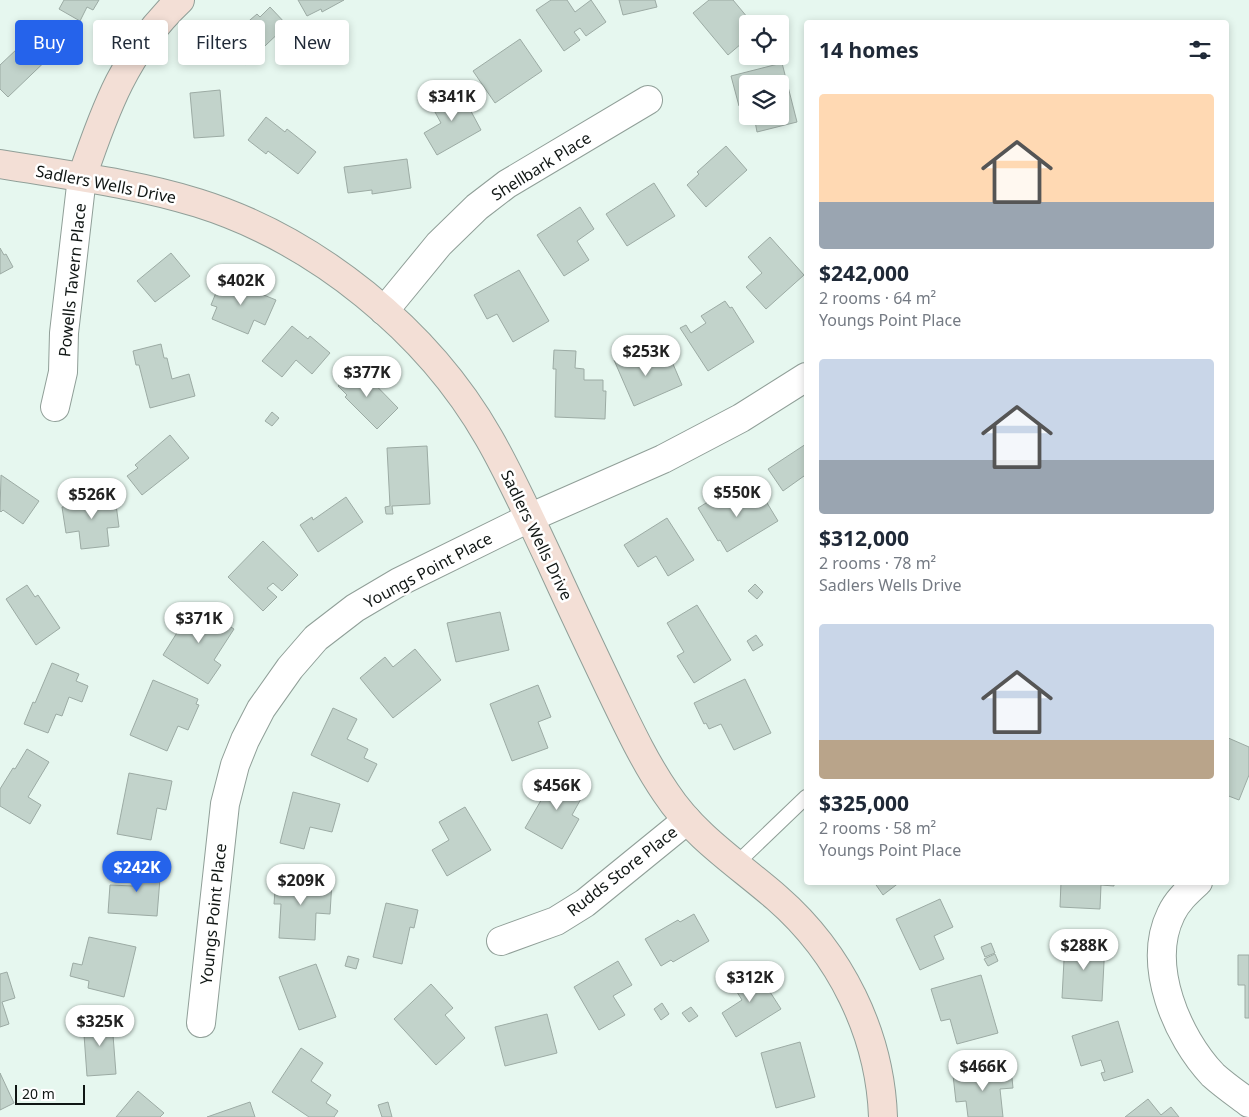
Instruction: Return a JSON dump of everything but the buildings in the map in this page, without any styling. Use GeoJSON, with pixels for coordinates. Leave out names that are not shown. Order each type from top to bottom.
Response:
{"type":"FeatureCollection","features":[{"type":"Feature","properties":{"kind":"street","name":"Powells Tavern Place"},"geometry":{"type":"LineString","coordinates":[[55,407],[63,372],[64,333],[82,177],[114,91],[133,54],[164,15],[180,0]]}},
{"type":"Feature","properties":{"kind":"street","name":"Shellbark Place"},"geometry":{"type":"LineString","coordinates":[[384,311],[439,244],[477,208],[507,184],[648,100]]}},
{"type":"Feature","properties":{"kind":"street","name":"Sadlers Wells Drive"},"geometry":{"type":"LineString","coordinates":[[0,164],[151,189],[201,204],[253,224],[302,250],[338,273],[384,311],[428,354],[461,394],[490,438],[644,757],[666,795],[715,849],[777,898],[803,924],[829,956],[850,991],[864,1023],[876,1063],[883,1117]]}},
{"type":"Feature","properties":{"kind":"street","name":"Youngs Point Place"},"geometry":{"type":"LineString","coordinates":[[201,1023],[225,804],[235,765],[244,740],[261,709],[290,668],[316,638],[355,608],[399,582],[529,518],[671,454],[741,418],[804,378]]}},
{"type":"Feature","properties":{"kind":"street","name":"Rudds Store Place"},"geometry":{"type":"LineString","coordinates":[[501,941],[556,921],[585,903],[687,820]]}},
{"type":"Feature","properties":{"kind":"street"},"geometry":{"type":"LineString","coordinates":[[1195,885],[1183,895],[1171,914],[1163,936],[1162,970],[1169,1000],[1182,1030],[1198,1056],[1222,1082],[1249,1103]]}},
{"type":"Feature","properties":{"kind":"lane"},"geometry":{"type":"LineString","coordinates":[[736,865],[804,799]]}}]}
